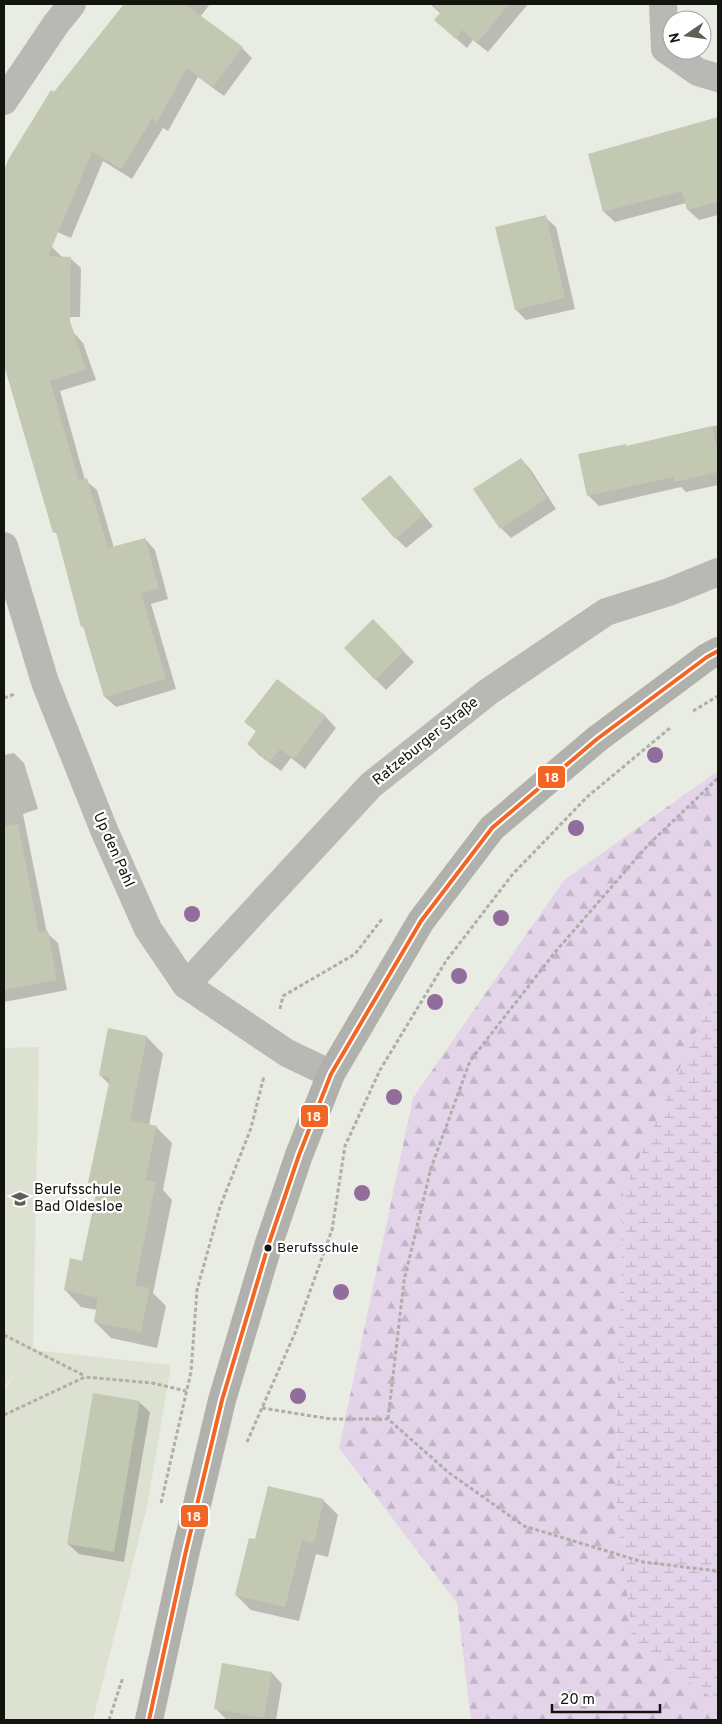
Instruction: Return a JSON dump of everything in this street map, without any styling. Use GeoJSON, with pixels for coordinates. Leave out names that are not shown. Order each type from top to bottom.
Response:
{"type":"FeatureCollection","features":[{"type":"Feature","properties":{"kind":"main road"},"geometry":{"type":"LineString","coordinates":[[149,1720],[185,1555],[222,1400],[272,1234],[299,1155],[331,1074],[421,921],[492,828],[597,739],[707,657],[718,651]]}},
{"type":"Feature","properties":{"kind":"street"},"geometry":{"type":"LineString","coordinates":[[4,101],[56,24],[72,4]]}},
{"type":"Feature","properties":{"kind":"street"},"geometry":{"type":"LineString","coordinates":[[663,4],[664,49],[698,72],[718,78]]}},
{"type":"Feature","properties":{"kind":"street","name":"Up den Pahl"},"geometry":{"type":"LineString","coordinates":[[4,546],[45,682],[104,830],[148,929],[186,985],[287,1053],[331,1074]]}},
{"type":"Feature","properties":{"kind":"street","name":"Ratzeburger Straße"},"geometry":{"type":"LineString","coordinates":[[186,985],[371,786],[488,692],[606,612],[669,592],[718,572]]}},
{"type":"Feature","properties":{"kind":"path"},"geometry":{"type":"LineString","coordinates":[[687,714],[718,696]]}},
{"type":"Feature","properties":{"kind":"path"},"geometry":{"type":"LineString","coordinates":[[244,1448],[295,1333],[332,1230],[345,1146],[380,1070],[446,961],[512,875],[587,796],[672,727]]}},
{"type":"Feature","properties":{"kind":"path"},"geometry":{"type":"LineString","coordinates":[[388,1419],[404,1282],[431,1168],[470,1061],[562,944],[648,845],[718,778]]}},
{"type":"Feature","properties":{"kind":"path"},"geometry":{"type":"LineString","coordinates":[[4,1335],[85,1377],[152,1384],[186,1392]]}},
{"type":"Feature","properties":{"kind":"path"},"geometry":{"type":"LineString","coordinates":[[4,1415],[85,1377]]}},
{"type":"Feature","properties":{"kind":"path"},"geometry":{"type":"LineString","coordinates":[[262,1408],[331,1419],[388,1419],[448,1472],[524,1526],[643,1562],[718,1571]]}},
{"type":"Feature","properties":{"kind":"shaded area"},"geometry":{"type":"Polygon","coordinates":[[[39,1047],[33,1350],[171,1365],[147,1507],[93,1720],[4,1720],[4,1390],[20,1368],[4,1387],[4,1048],[39,1047]]]}},
{"type":"Feature","properties":{"kind":"green space"},"geometry":{"type":"Polygon","coordinates":[[[718,771],[718,984],[623,1193],[615,1489],[633,1641],[718,1702],[718,1720],[471,1720],[457,1603],[339,1448],[413,1098],[564,880],[718,771]]]}},
{"type":"Feature","properties":{"kind":"green space"},"geometry":{"type":"Polygon","coordinates":[[[718,984],[718,1702],[633,1642],[615,1489],[623,1193],[718,984]]]}},
{"type":"Feature","properties":{"kind":"building"},"geometry":{"type":"Polygon","coordinates":[[[124,4],[185,4],[243,47],[213,87],[187,68],[157,122],[152,119],[121,169],[92,152],[48,256],[71,257],[70,321],[86,370],[50,381],[79,481],[87,478],[108,548],[145,538],[159,589],[141,593],[166,679],[104,697],[83,626],[81,627],[56,532],[53,533],[4,365],[4,171],[8,160],[51,90],[54,92],[124,4]]]}},
{"type":"Feature","properties":{"kind":"building"},"geometry":{"type":"Polygon","coordinates":[[[431,4],[509,4],[477,43],[462,30],[456,39],[434,20],[441,12],[431,4]]]}},
{"type":"Feature","properties":{"kind":"building"},"geometry":{"type":"Polygon","coordinates":[[[718,117],[718,202],[687,210],[682,191],[603,212],[588,154],[718,117]]]}},
{"type":"Feature","properties":{"kind":"building"},"geometry":{"type":"Polygon","coordinates":[[[546,215],[565,298],[515,310],[495,227],[546,215]]]}},
{"type":"Feature","properties":{"kind":"building"},"geometry":{"type":"Polygon","coordinates":[[[712,426],[718,452],[718,472],[675,482],[673,477],[587,496],[578,454],[626,444],[626,446],[712,426]]]}},
{"type":"Feature","properties":{"kind":"building"},"geometry":{"type":"Polygon","coordinates":[[[521,458],[547,498],[500,529],[473,489],[521,458]]]}},
{"type":"Feature","properties":{"kind":"building"},"geometry":{"type":"Polygon","coordinates":[[[390,475],[424,515],[395,539],[361,499],[390,475]]]}},
{"type":"Feature","properties":{"kind":"building"},"geometry":{"type":"Polygon","coordinates":[[[373,619],[404,651],[375,680],[344,648],[373,619]]]}},
{"type":"Feature","properties":{"kind":"building"},"geometry":{"type":"Polygon","coordinates":[[[277,679],[326,716],[294,759],[280,749],[270,762],[247,744],[256,731],[244,722],[277,679]]]}},
{"type":"Feature","properties":{"kind":"building"},"geometry":{"type":"Polygon","coordinates":[[[18,824],[39,933],[48,931],[57,980],[4,990],[4,826],[18,824]]]}},
{"type":"Feature","properties":{"kind":"building"},"geometry":{"type":"Polygon","coordinates":[[[108,1028],[147,1036],[130,1120],[157,1126],[145,1180],[156,1182],[135,1285],[150,1288],[141,1332],[94,1322],[98,1298],[64,1290],[70,1258],[82,1261],[98,1185],[88,1183],[110,1078],[99,1075],[108,1028]]]}},
{"type":"Feature","properties":{"kind":"building"},"geometry":{"type":"Polygon","coordinates":[[[93,1393],[140,1401],[114,1552],[67,1544],[93,1393]]]}},
{"type":"Feature","properties":{"kind":"building"},"geometry":{"type":"Polygon","coordinates":[[[268,1486],[324,1499],[314,1543],[302,1540],[285,1607],[235,1595],[249,1538],[255,1539],[268,1486]]]}},
{"type":"Feature","properties":{"kind":"building"},"geometry":{"type":"Polygon","coordinates":[[[222,1663],[272,1672],[264,1718],[214,1709],[222,1663]]]}},
{"type":"Feature","properties":{"kind":"transit line","name":"18"},"geometry":{"type":"LineString","coordinates":[[149,1720],[185,1555],[222,1400],[269,1243],[299,1155],[331,1074],[421,921],[492,828],[597,739],[707,657],[718,651]]}},
{"type":"Feature","properties":{"kind":"place","name":"Berufsschule Bad Oldesloe"},"geometry":{"type":"Point","coordinates":[20,1199]}},
{"type":"Feature","properties":{"kind":"place","name":"Berufsschule"},"geometry":{"type":"Point","coordinates":[268,1248]}}]}
